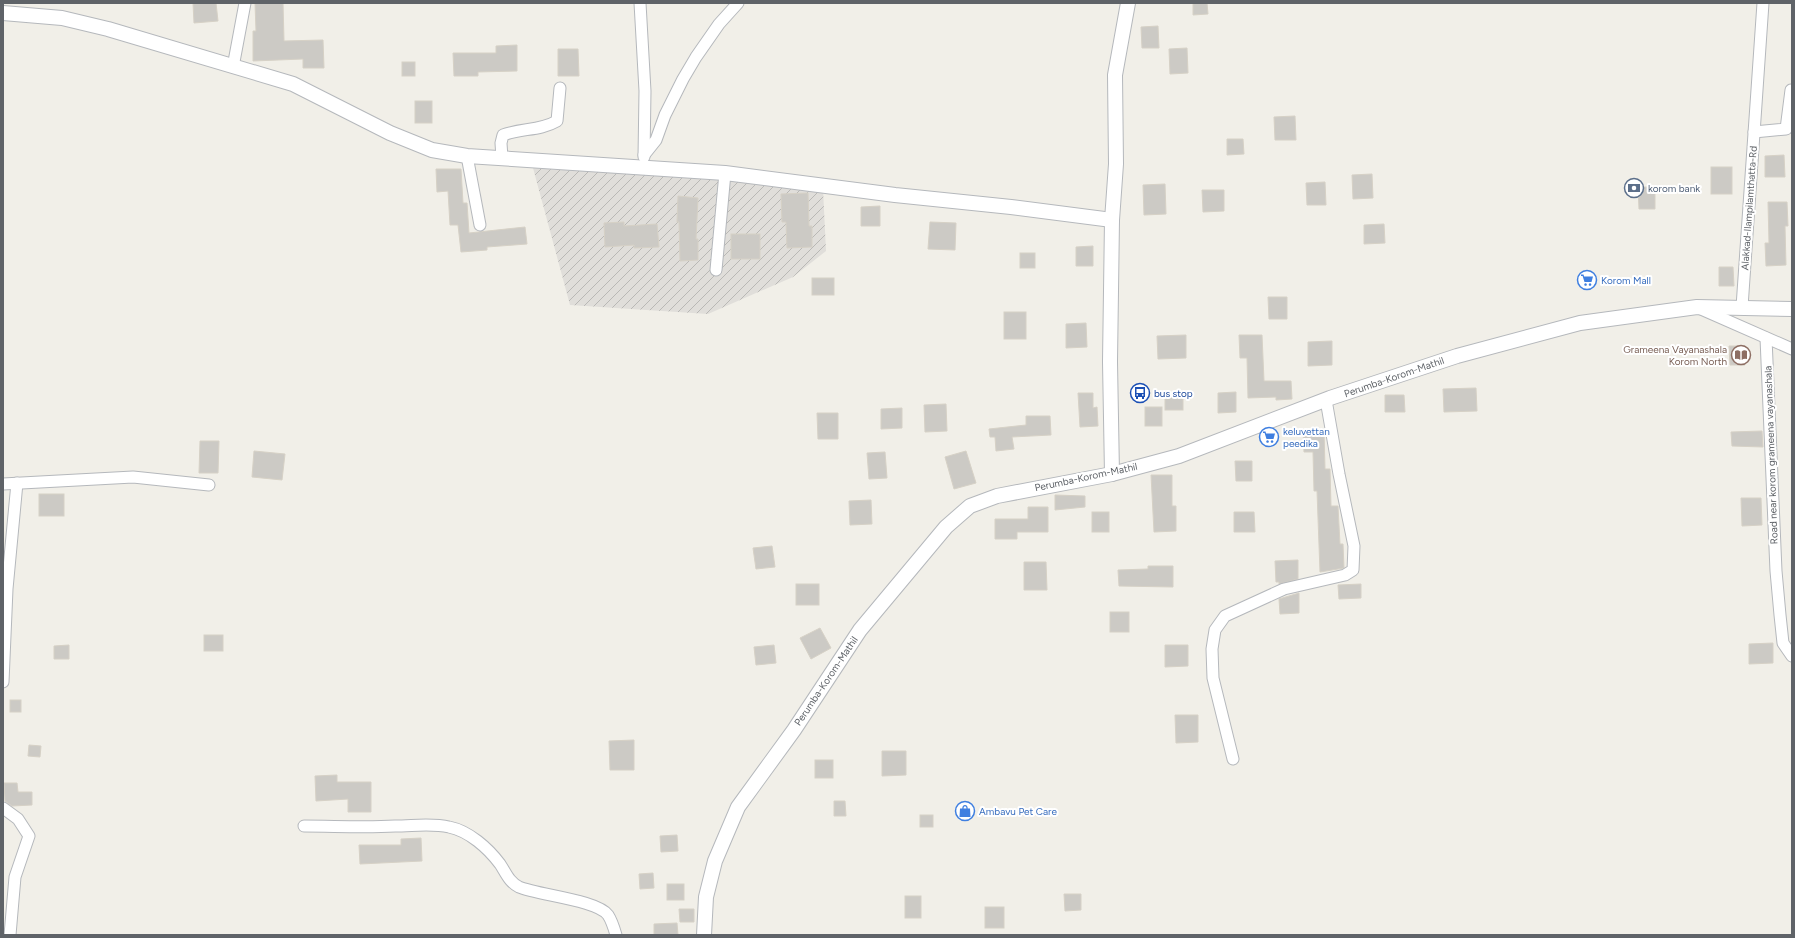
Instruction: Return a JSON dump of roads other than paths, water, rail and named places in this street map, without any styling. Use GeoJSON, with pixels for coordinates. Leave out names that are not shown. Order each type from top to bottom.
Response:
{"type":"FeatureCollection","features":[{"type":"Feature","properties":{"kind":"street"},"geometry":{"type":"LineString","coordinates":[[233,67],[245,3]]}},
{"type":"Feature","properties":{"kind":"street"},"geometry":{"type":"LineString","coordinates":[[640,3],[645,91],[644,161]]}},
{"type":"Feature","properties":{"kind":"street"},"geometry":{"type":"LineString","coordinates":[[644,161],[656,140],[665,115],[696,57],[719,24],[738,3]]}},
{"type":"Feature","properties":{"kind":"street"},"geometry":{"type":"LineString","coordinates":[[1112,474],[1110,362],[1112,220],[1116,164],[1115,75],[1128,3]]}},
{"type":"Feature","properties":{"kind":"street"},"geometry":{"type":"LineString","coordinates":[[1754,132],[1763,3]]}},
{"type":"Feature","properties":{"kind":"street"},"geometry":{"type":"LineString","coordinates":[[3,13],[62,18],[108,29],[293,84],[390,133],[432,150],[467,156],[502,158],[644,161],[895,195],[1011,207],[1112,220]]}},
{"type":"Feature","properties":{"kind":"street"},"geometry":{"type":"LineString","coordinates":[[502,158],[501,143],[503,135],[513,131],[547,127],[557,121],[560,88]]}},
{"type":"Feature","properties":{"kind":"street","name":"Alakkad-Ilampilamthatta-Rd"},"geometry":{"type":"LineString","coordinates":[[1742,307],[1754,132],[1786,129],[1791,90]]}},
{"type":"Feature","properties":{"kind":"street"},"geometry":{"type":"LineString","coordinates":[[467,156],[480,225]]}},
{"type":"Feature","properties":{"kind":"street"},"geometry":{"type":"LineString","coordinates":[[716,270],[725,173]]}},
{"type":"Feature","properties":{"kind":"street"},"geometry":{"type":"LineString","coordinates":[[1697,307],[1792,349]]}},
{"type":"Feature","properties":{"kind":"street","name":"Perumba-Korom-Mathil"},"geometry":{"type":"LineString","coordinates":[[704,935],[706,897],[715,861],[738,808],[794,730],[860,630],[946,527],[970,506],[997,496],[1112,474],[1179,456],[1326,400],[1457,356],[1580,323],[1697,307],[1792,309]]}},
{"type":"Feature","properties":{"kind":"street","name":"Road near korom grameena vayanashala"},"geometry":{"type":"LineString","coordinates":[[1766,338],[1776,571],[1783,643],[1792,656]]}},
{"type":"Feature","properties":{"kind":"street"},"geometry":{"type":"LineString","coordinates":[[1233,759],[1214,678],[1212,649],[1215,630],[1225,616],[1284,589],[1345,575],[1353,570],[1354,546],[1326,400]]}},
{"type":"Feature","properties":{"kind":"street"},"geometry":{"type":"LineString","coordinates":[[3,484],[133,477],[209,485]]}},
{"type":"Feature","properties":{"kind":"street"},"geometry":{"type":"LineString","coordinates":[[3,682],[7,589],[17,483]]}},
{"type":"Feature","properties":{"kind":"street"},"geometry":{"type":"LineString","coordinates":[[3,808],[18,819],[29,836],[15,877],[10,935]]}},
{"type":"Feature","properties":{"kind":"street"},"geometry":{"type":"LineString","coordinates":[[304,826],[414,825],[451,827],[466,833],[484,847],[500,864],[508,878],[518,886],[601,909],[608,915],[616,935]]}},
{"type":"Feature","properties":{"kind":"place","name":"korom bank"},"geometry":{"type":"Point","coordinates":[1634,188]}},
{"type":"Feature","properties":{"kind":"place","name":"Korom Mall"},"geometry":{"type":"Point","coordinates":[1587,280]}},
{"type":"Feature","properties":{"kind":"place","name":"Grameena Vayanashala Korom North"},"geometry":{"type":"Point","coordinates":[1741,355]}},
{"type":"Feature","properties":{"kind":"place","name":"bus stop"},"geometry":{"type":"Point","coordinates":[1140,393]}},
{"type":"Feature","properties":{"kind":"place","name":"keluvettan peedika"},"geometry":{"type":"Point","coordinates":[1269,437]}},
{"type":"Feature","properties":{"kind":"place","name":"Ambavu Pet Care"},"geometry":{"type":"Point","coordinates":[965,811]}}]}
